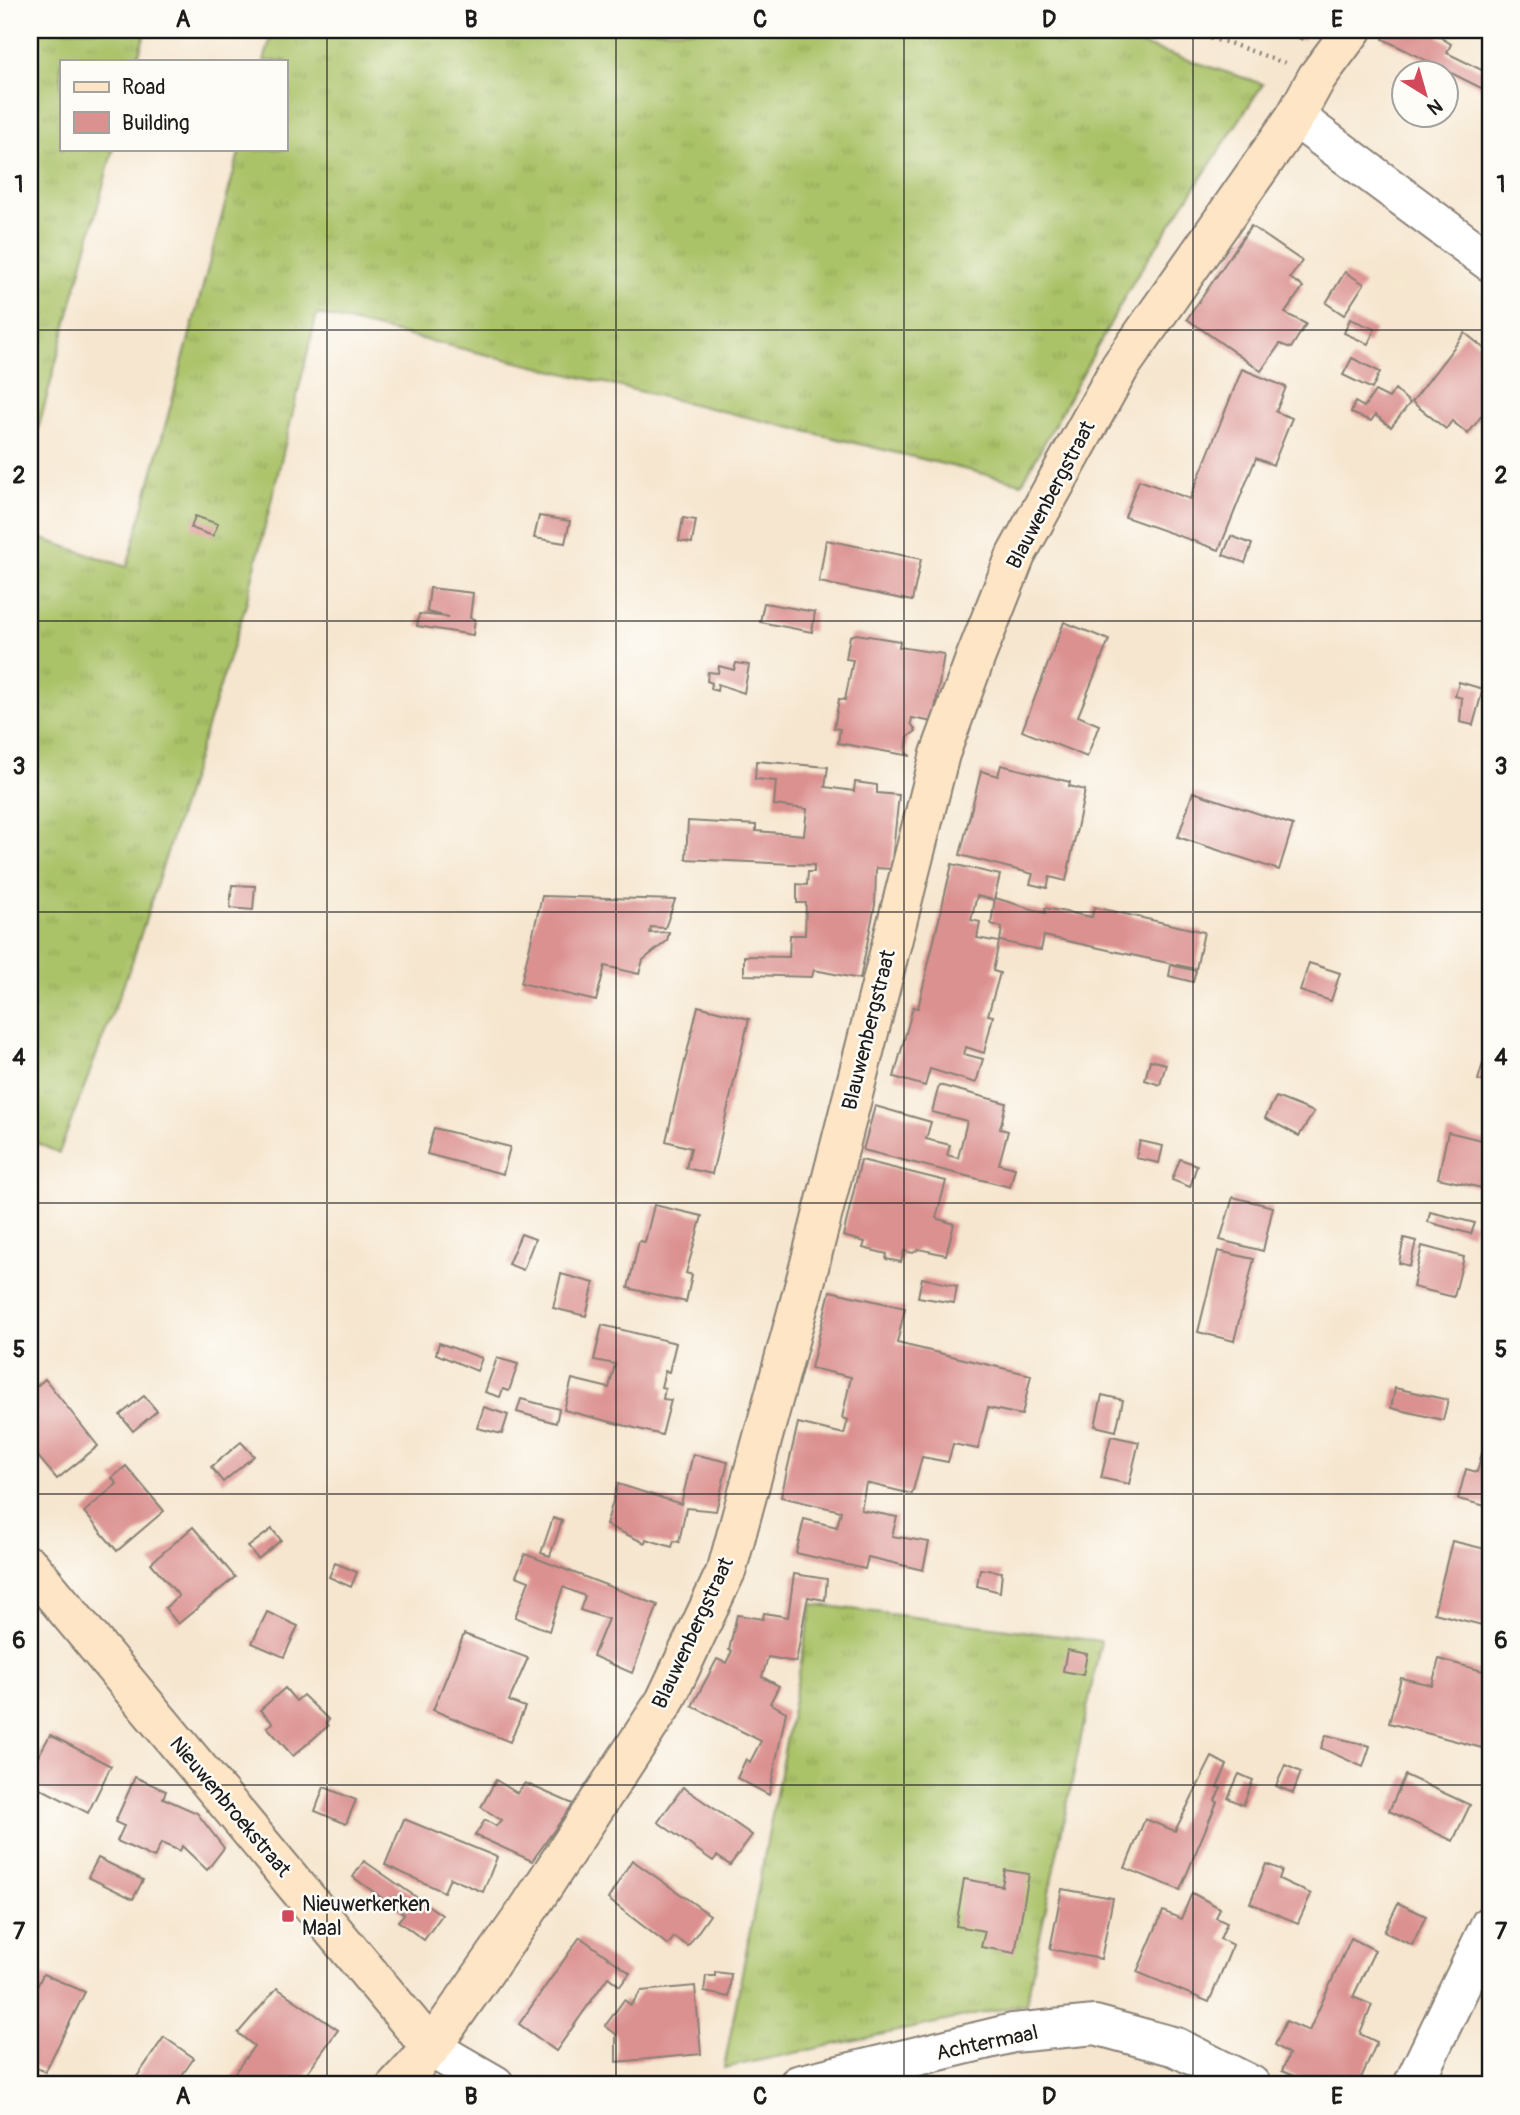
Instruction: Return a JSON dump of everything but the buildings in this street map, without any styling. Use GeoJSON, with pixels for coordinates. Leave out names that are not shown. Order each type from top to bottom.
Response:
{"type":"FeatureCollection","features":[{"type":"Feature","properties":{"kind":"street","name":"Blauwenbergstraat"},"geometry":{"type":"LineString","coordinates":[[397,2085],[431,2048],[527,1911],[665,1701],[727,1569],[806,1279],[940,754],[1016,555],[1120,367],[1295,117],[1317,77],[1352,30]]}},
{"type":"Feature","properties":{"kind":"street"},"geometry":{"type":"LineString","coordinates":[[1295,117],[1490,262]]}},
{"type":"Feature","properties":{"kind":"street","name":"Nieuwenbroekstraat"},"geometry":{"type":"LineString","coordinates":[[30,1566],[431,2048]]}},
{"type":"Feature","properties":{"kind":"street"},"geometry":{"type":"LineString","coordinates":[[1413,2085],[1490,1925]]}},
{"type":"Feature","properties":{"kind":"street","name":"Achtermaal"},"geometry":{"type":"LineString","coordinates":[[798,2085],[1013,2033],[1095,2025],[1176,2047],[1251,2085]]}},
{"type":"Feature","properties":{"kind":"street"},"geometry":{"type":"LineString","coordinates":[[431,2048],[495,2085]]}},
{"type":"Feature","properties":{"kind":"path"},"geometry":{"type":"LineString","coordinates":[[1176,30],[1273,58],[1317,77]]}},
{"type":"Feature","properties":{"kind":"green space"},"geometry":{"type":"Polygon","coordinates":[[[30,30],[146,30],[137,60],[60,60],[60,150],[113,150],[30,460],[30,30]]]}},
{"type":"Feature","properties":{"kind":"green space"},"geometry":{"type":"Polygon","coordinates":[[[273,30],[1096,30],[1263,84],[1136,277],[1022,483],[317,314],[245,608],[132,962],[59,1153],[30,1140],[30,535],[127,567],[240,150],[287,150],[287,60],[264,60],[273,30]]]}},
{"type":"Feature","properties":{"kind":"green space"},"geometry":{"type":"Polygon","coordinates":[[[812,1604],[1101,1641],[1026,2004],[724,2068],[812,1604]]]}},
{"type":"Feature","properties":{"kind":"place","name":"Nieuwerkerken Maal"},"geometry":{"type":"Point","coordinates":[288,1916]}}]}
